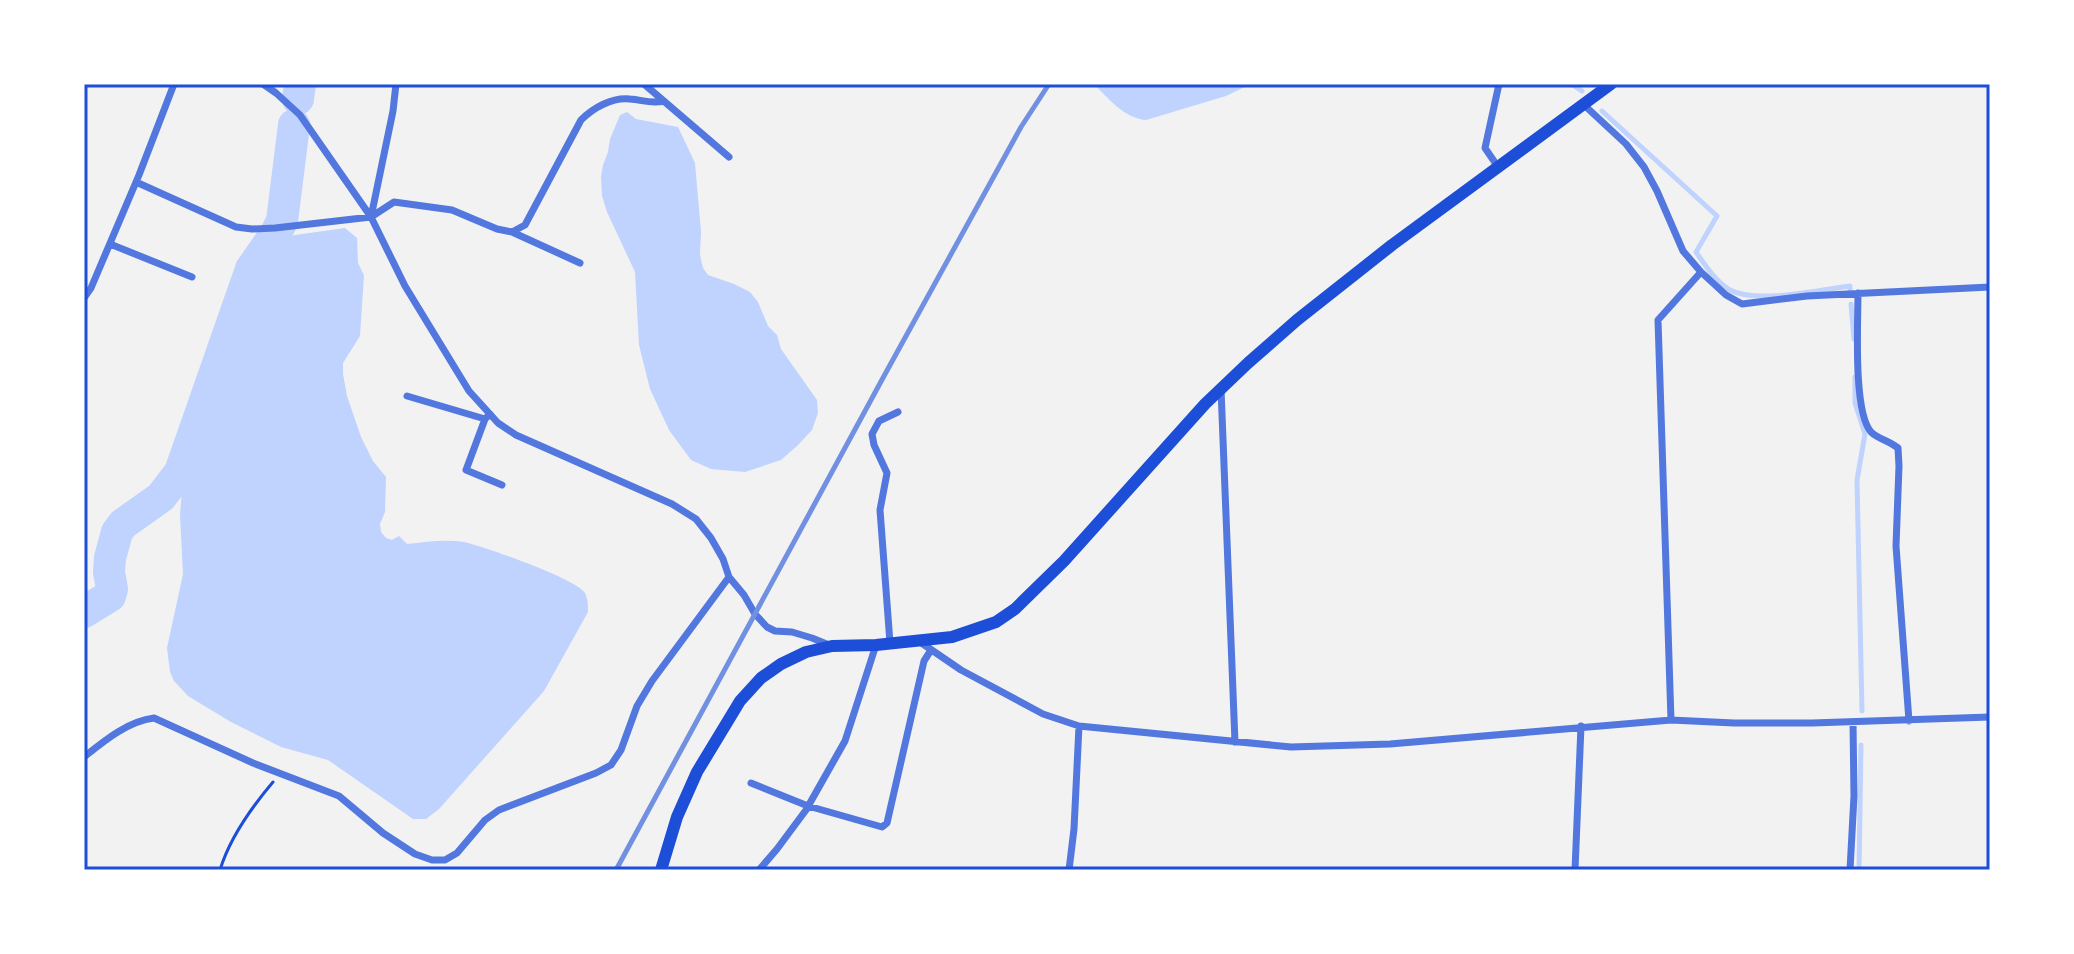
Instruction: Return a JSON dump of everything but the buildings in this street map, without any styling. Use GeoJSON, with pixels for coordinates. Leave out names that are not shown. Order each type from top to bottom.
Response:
{"type":"FeatureCollection","features":[{"type":"Feature","properties":{"kind":"highway"},"geometry":{"type":"LineString","coordinates":[[661,870],[677,817],[697,772],[740,701],[761,678],[806,652],[832,646],[952,637],[996,622],[1015,609],[1064,561],[1221,388],[1297,320],[1392,245],[1611,84]]}},
{"type":"Feature","properties":{"kind":"street"},"geometry":{"type":"LineString","coordinates":[[84,298],[110,244],[174,84]]}},
{"type":"Feature","properties":{"kind":"street"},"geometry":{"type":"LineString","coordinates":[[263,84],[300,115],[371,217],[405,286],[487,416]]}},
{"type":"Feature","properties":{"kind":"street"},"geometry":{"type":"LineString","coordinates":[[371,217],[396,84]]}},
{"type":"Feature","properties":{"kind":"street"},"geometry":{"type":"LineString","coordinates":[[644,84],[729,157]]}},
{"type":"Feature","properties":{"kind":"street"},"geometry":{"type":"LineString","coordinates":[[1498,167],[1485,148],[1499,84]]}},
{"type":"Feature","properties":{"kind":"street"},"geometry":{"type":"LineString","coordinates":[[512,232],[525,225],[581,120],[592,109],[624,99],[655,103],[664,101]]}},
{"type":"Feature","properties":{"kind":"street"},"geometry":{"type":"LineString","coordinates":[[1583,104],[1626,144],[1644,167],[1683,251],[1726,295],[1742,304],[1807,296],[1990,287]]}},
{"type":"Feature","properties":{"kind":"street"},"geometry":{"type":"LineString","coordinates":[[136,182],[236,227],[252,229],[371,217],[394,202],[452,210],[512,232],[580,263]]}},
{"type":"Feature","properties":{"kind":"street"},"geometry":{"type":"LineString","coordinates":[[110,244],[192,277]]}},
{"type":"Feature","properties":{"kind":"street"},"geometry":{"type":"LineString","coordinates":[[1671,720],[1658,320],[1701,272]]}},
{"type":"Feature","properties":{"kind":"street"},"geometry":{"type":"LineString","coordinates":[[1858,293],[1860,398],[1865,421],[1870,431],[1898,448],[1896,546],[1909,721]]}},
{"type":"Feature","properties":{"kind":"street"},"geometry":{"type":"LineString","coordinates":[[1221,388],[1235,742]]}},
{"type":"Feature","properties":{"kind":"street"},"geometry":{"type":"LineString","coordinates":[[407,396],[487,416],[516,435],[672,504],[696,519],[711,538],[729,577],[767,627],[832,646]]}},
{"type":"Feature","properties":{"kind":"street"},"geometry":{"type":"LineString","coordinates":[[890,643],[880,510],[887,473],[872,434],[879,421],[898,412]]}},
{"type":"Feature","properties":{"kind":"street"},"geometry":{"type":"LineString","coordinates":[[487,416],[466,470],[502,485]]}},
{"type":"Feature","properties":{"kind":"street"},"geometry":{"type":"LineString","coordinates":[[84,757],[126,727],[154,718],[339,796],[383,833],[415,854],[432,860],[445,860],[457,853],[485,820],[499,810],[611,765],[621,750],[637,706],[652,681],[729,577]]}},
{"type":"Feature","properties":{"kind":"street"},"geometry":{"type":"LineString","coordinates":[[918,641],[961,670],[1043,714],[1079,726],[1291,747],[1390,744],[1671,720],[1853,722],[1990,717]]}},
{"type":"Feature","properties":{"kind":"street"},"geometry":{"type":"LineString","coordinates":[[759,870],[808,806],[845,741],[876,645]]}},
{"type":"Feature","properties":{"kind":"street"},"geometry":{"type":"LineString","coordinates":[[751,783],[808,806],[882,827],[887,823],[924,661],[931,650]]}},
{"type":"Feature","properties":{"kind":"street"},"geometry":{"type":"LineString","coordinates":[[1850,870],[1854,796],[1853,722]]}},
{"type":"Feature","properties":{"kind":"street"},"geometry":{"type":"LineString","coordinates":[[1069,870],[1079,726]]}},
{"type":"Feature","properties":{"kind":"street"},"geometry":{"type":"LineString","coordinates":[[1575,870],[1581,726]]}},
{"type":"Feature","properties":{"kind":"path"},"geometry":{"type":"LineString","coordinates":[[220,870],[245,818],[281,773]]}},
{"type":"Feature","properties":{"kind":"water"},"geometry":{"type":"Polygon","coordinates":[[[1094,84],[1251,84],[1226,96],[1146,120],[1124,112],[1094,84]]]}},
{"type":"Feature","properties":{"kind":"water"},"geometry":{"type":"Polygon","coordinates":[[[627,112],[636,119],[678,127],[695,163],[703,268],[708,275],[750,292],[768,326],[777,335],[781,349],[817,400],[818,413],[812,430],[781,460],[745,472],[711,469],[691,460],[669,430],[650,389],[639,345],[635,272],[602,196],[601,177],[610,139],[620,115],[627,112]]]}},
{"type":"Feature","properties":{"kind":"water"},"geometry":{"type":"Polygon","coordinates":[[[345,228],[357,238],[358,263],[364,275],[360,336],[343,363],[343,374],[361,437],[373,461],[386,477],[381,532],[392,540],[399,536],[407,544],[457,541],[490,550],[565,580],[585,593],[588,602],[588,612],[544,691],[439,809],[426,819],[413,819],[328,760],[281,747],[231,722],[188,696],[170,672],[167,648],[183,574],[182,489],[255,274],[281,237],[345,228]]]}},
{"type":"Feature","properties":{"kind":"waterway"},"geometry":{"type":"LineString","coordinates":[[298,99],[300,84]]}},
{"type":"Feature","properties":{"kind":"waterway"},"geometry":{"type":"LineString","coordinates":[[1571,84],[1582,91]]}},
{"type":"Feature","properties":{"kind":"waterway"},"geometry":{"type":"LineString","coordinates":[[1602,111],[1717,216],[1696,252],[1725,287],[1756,296],[1850,286],[1850,289]]}},
{"type":"Feature","properties":{"kind":"waterway"},"geometry":{"type":"LineString","coordinates":[[84,612],[110,596],[110,558],[117,532],[123,524],[161,497],[180,472],[251,269],[282,221],[294,125]]}},
{"type":"Feature","properties":{"kind":"waterway"},"geometry":{"type":"LineString","coordinates":[[1851,304],[1854,339]]}},
{"type":"Feature","properties":{"kind":"waterway"},"geometry":{"type":"LineString","coordinates":[[1855,377],[1855,403],[1865,434],[1857,480],[1862,711]]}},
{"type":"Feature","properties":{"kind":"waterway"},"geometry":{"type":"LineString","coordinates":[[1859,870],[1861,745]]}},
{"type":"Feature","properties":{"kind":"railway"},"geometry":{"type":"LineString","coordinates":[[616,870],[1021,127],[1049,84]]}}]}
